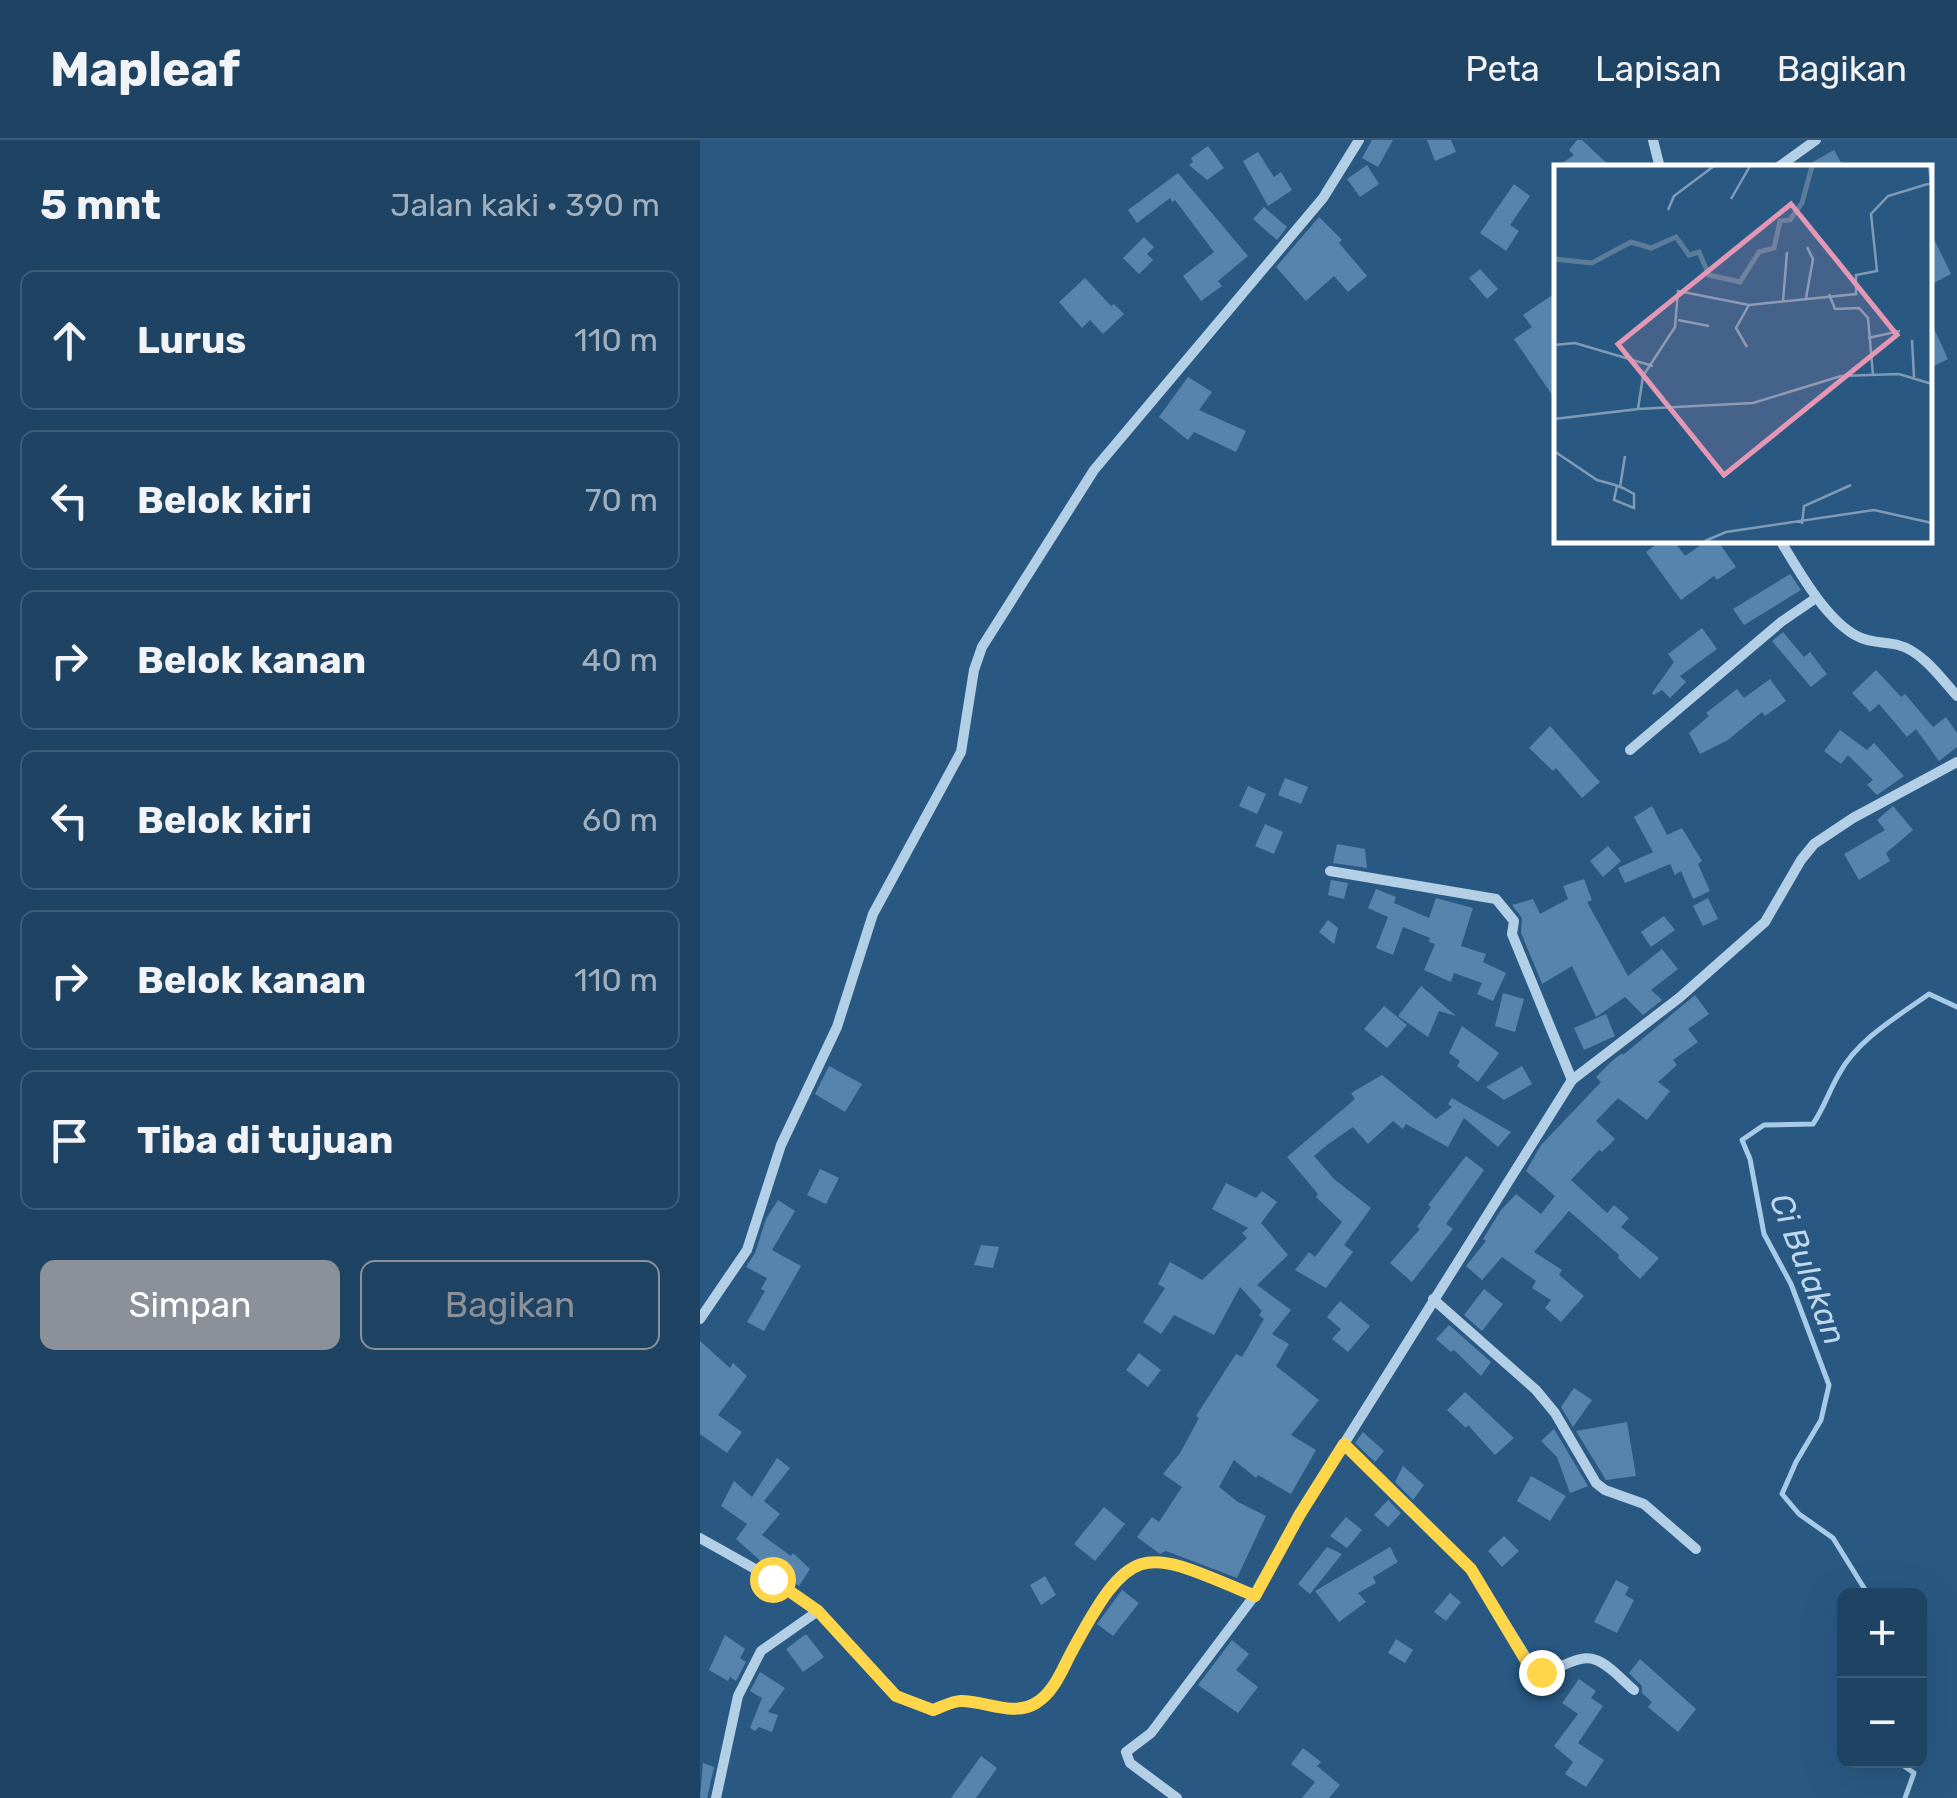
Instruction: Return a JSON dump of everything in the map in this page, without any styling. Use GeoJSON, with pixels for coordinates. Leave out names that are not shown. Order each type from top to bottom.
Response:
{"type":"FeatureCollection","features":[{"type":"Feature","properties":{"kind":"street"},"geometry":{"type":"LineString","coordinates":[[700,1318],[747,1250],[780,1145],[837,1027],[874,914],[961,752],[974,670],[982,647],[1094,470],[1322,198],[1359,140]]}},
{"type":"Feature","properties":{"kind":"street"},"geometry":{"type":"LineString","coordinates":[[1653,140],[1659,165]]}},
{"type":"Feature","properties":{"kind":"street"},"geometry":{"type":"LineString","coordinates":[[1781,165],[1816,140]]}},
{"type":"Feature","properties":{"kind":"street"},"geometry":{"type":"LineString","coordinates":[[1781,542],[1816,598],[1835,619],[1859,638],[1898,645],[1920,656],[1957,696]]}},
{"type":"Feature","properties":{"kind":"street"},"geometry":{"type":"LineString","coordinates":[[1630,750],[1781,622],[1816,598]]}},
{"type":"Feature","properties":{"kind":"street"},"geometry":{"type":"LineString","coordinates":[[1177,1798],[1130,1764],[1126,1752],[1151,1733],[1255,1596],[1300,1514],[1572,1080],[1679,998],[1765,922],[1814,844],[1853,818],[1957,762]]}},
{"type":"Feature","properties":{"kind":"street"},"geometry":{"type":"LineString","coordinates":[[1330,870],[1496,899],[1514,921],[1512,934],[1572,1080]]}},
{"type":"Feature","properties":{"kind":"street"},"geometry":{"type":"LineString","coordinates":[[1433,1299],[1536,1390],[1555,1413],[1596,1484],[1644,1504],[1696,1548]]}},
{"type":"Feature","properties":{"kind":"street"},"geometry":{"type":"LineString","coordinates":[[1344,1444],[1471,1569],[1534,1670],[1550,1672],[1588,1658],[1602,1663],[1634,1690]]}},
{"type":"Feature","properties":{"kind":"street"},"geometry":{"type":"LineString","coordinates":[[700,1538],[772,1579],[818,1611],[896,1696],[933,1710],[958,1700],[1014,1709],[1037,1702],[1046,1695],[1111,1586],[1144,1562],[1175,1562],[1255,1596]]}},
{"type":"Feature","properties":{"kind":"street"},"geometry":{"type":"LineString","coordinates":[[716,1798],[738,1696],[761,1651],[818,1611]]}},
{"type":"Feature","properties":{"kind":"building"},"geometry":{"type":"Polygon","coordinates":[[[1372,140],[1393,140],[1378,167],[1362,158],[1372,140]]]}},
{"type":"Feature","properties":{"kind":"building"},"geometry":{"type":"Polygon","coordinates":[[[1427,140],[1451,140],[1456,152],[1435,161],[1427,140]]]}},
{"type":"Feature","properties":{"kind":"building"},"geometry":{"type":"Polygon","coordinates":[[[1577,140],[1582,140],[1609,165],[1559,165],[1574,155],[1569,150],[1577,140]]]}},
{"type":"Feature","properties":{"kind":"building"},"geometry":{"type":"Polygon","coordinates":[[[1208,146],[1224,168],[1207,180],[1189,165],[1193,162],[1191,158],[1208,146]]]}},
{"type":"Feature","properties":{"kind":"building"},"geometry":{"type":"Polygon","coordinates":[[[1834,150],[1842,165],[1807,165],[1834,150]]]}},
{"type":"Feature","properties":{"kind":"building"},"geometry":{"type":"Polygon","coordinates":[[[1258,152],[1274,177],[1281,172],[1292,190],[1268,206],[1243,161],[1258,152]]]}},
{"type":"Feature","properties":{"kind":"building"},"geometry":{"type":"Polygon","coordinates":[[[1367,165],[1379,184],[1360,197],[1347,179],[1367,165]]]}},
{"type":"Feature","properties":{"kind":"building"},"geometry":{"type":"Polygon","coordinates":[[[1178,173],[1248,256],[1218,281],[1222,286],[1201,301],[1183,276],[1214,252],[1175,200],[1170,198],[1137,223],[1128,210],[1178,173]]]}},
{"type":"Feature","properties":{"kind":"building"},"geometry":{"type":"Polygon","coordinates":[[[1514,184],[1530,196],[1510,225],[1519,231],[1506,251],[1480,233],[1514,184]]]}},
{"type":"Feature","properties":{"kind":"building"},"geometry":{"type":"Polygon","coordinates":[[[1264,207],[1287,227],[1277,240],[1253,219],[1264,207]]]}},
{"type":"Feature","properties":{"kind":"building"},"geometry":{"type":"Polygon","coordinates":[[[1319,217],[1342,240],[1339,243],[1367,276],[1348,292],[1334,276],[1306,301],[1276,267],[1319,217]]]}},
{"type":"Feature","properties":{"kind":"building"},"geometry":{"type":"Polygon","coordinates":[[[1932,235],[1951,274],[1932,284],[1932,235]]]}},
{"type":"Feature","properties":{"kind":"building"},"geometry":{"type":"Polygon","coordinates":[[[1144,237],[1154,247],[1147,254],[1153,260],[1139,274],[1123,258],[1144,237]]]}},
{"type":"Feature","properties":{"kind":"building"},"geometry":{"type":"Polygon","coordinates":[[[1480,269],[1498,289],[1487,299],[1469,278],[1480,269]]]}},
{"type":"Feature","properties":{"kind":"building"},"geometry":{"type":"Polygon","coordinates":[[[1085,278],[1124,314],[1103,334],[1090,320],[1082,328],[1059,302],[1085,278]]]}},
{"type":"Feature","properties":{"kind":"building"},"geometry":{"type":"Polygon","coordinates":[[[1554,294],[1554,398],[1514,339],[1532,327],[1523,315],[1554,294]]]}},
{"type":"Feature","properties":{"kind":"building"},"geometry":{"type":"Polygon","coordinates":[[[1932,324],[1948,359],[1932,367],[1932,324]]]}},
{"type":"Feature","properties":{"kind":"building"},"geometry":{"type":"Polygon","coordinates":[[[1188,377],[1212,392],[1199,410],[1246,431],[1236,452],[1194,432],[1188,440],[1159,417],[1188,377]]]}},
{"type":"Feature","properties":{"kind":"building"},"geometry":{"type":"Polygon","coordinates":[[[1659,542],[1674,542],[1685,556],[1705,542],[1718,542],[1736,567],[1717,580],[1714,576],[1681,600],[1646,552],[1659,542]]]}},
{"type":"Feature","properties":{"kind":"building"},"geometry":{"type":"Polygon","coordinates":[[[1790,574],[1801,590],[1744,625],[1733,609],[1790,574]]]}},
{"type":"Feature","properties":{"kind":"building"},"geometry":{"type":"Polygon","coordinates":[[[1702,628],[1717,649],[1680,676],[1686,682],[1670,698],[1662,690],[1654,695],[1674,662],[1668,654],[1702,628]]]}},
{"type":"Feature","properties":{"kind":"building"},"geometry":{"type":"Polygon","coordinates":[[[1783,632],[1804,657],[1810,652],[1827,674],[1811,687],[1772,641],[1783,632]]]}},
{"type":"Feature","properties":{"kind":"building"},"geometry":{"type":"Polygon","coordinates":[[[1876,670],[1901,697],[1905,694],[1933,727],[1946,717],[1957,733],[1957,747],[1939,761],[1916,729],[1907,737],[1879,704],[1870,712],[1852,693],[1876,670]]]}},
{"type":"Feature","properties":{"kind":"building"},"geometry":{"type":"Polygon","coordinates":[[[1770,679],[1786,701],[1765,716],[1762,712],[1728,740],[1700,754],[1689,733],[1709,716],[1706,713],[1737,689],[1744,698],[1770,679]]]}},
{"type":"Feature","properties":{"kind":"building"},"geometry":{"type":"Polygon","coordinates":[[[1550,726],[1600,782],[1582,798],[1556,768],[1553,771],[1529,748],[1550,726]]]}},
{"type":"Feature","properties":{"kind":"building"},"geometry":{"type":"Polygon","coordinates":[[[1840,730],[1867,750],[1874,743],[1904,776],[1877,795],[1867,785],[1873,780],[1848,755],[1841,764],[1824,751],[1840,730]]]}},
{"type":"Feature","properties":{"kind":"building"},"geometry":{"type":"Polygon","coordinates":[[[1285,778],[1308,787],[1301,804],[1278,795],[1285,778]]]}},
{"type":"Feature","properties":{"kind":"building"},"geometry":{"type":"Polygon","coordinates":[[[1248,786],[1266,794],[1257,814],[1239,806],[1248,786]]]}},
{"type":"Feature","properties":{"kind":"building"},"geometry":{"type":"Polygon","coordinates":[[[1652,806],[1667,835],[1682,828],[1702,861],[1698,864],[1710,891],[1693,899],[1681,871],[1675,875],[1670,864],[1625,883],[1618,868],[1653,852],[1634,817],[1652,806]]]}},
{"type":"Feature","properties":{"kind":"building"},"geometry":{"type":"Polygon","coordinates":[[[1893,806],[1913,830],[1886,853],[1890,861],[1859,880],[1844,854],[1885,830],[1877,820],[1893,806]]]}},
{"type":"Feature","properties":{"kind":"building"},"geometry":{"type":"Polygon","coordinates":[[[1265,824],[1283,832],[1274,854],[1255,846],[1265,824]]]}},
{"type":"Feature","properties":{"kind":"building"},"geometry":{"type":"Polygon","coordinates":[[[1337,844],[1365,849],[1367,868],[1333,863],[1337,844]]]}},
{"type":"Feature","properties":{"kind":"building"},"geometry":{"type":"Polygon","coordinates":[[[1608,846],[1621,861],[1603,877],[1590,861],[1608,846]]]}},
{"type":"Feature","properties":{"kind":"building"},"geometry":{"type":"Polygon","coordinates":[[[1584,879],[1592,900],[1587,902],[1628,976],[1662,949],[1678,969],[1651,990],[1662,1000],[1643,1015],[1625,997],[1596,1017],[1572,966],[1542,984],[1521,933],[1522,918],[1512,905],[1533,899],[1540,914],[1568,899],[1563,886],[1584,879]]]}},
{"type":"Feature","properties":{"kind":"building"},"geometry":{"type":"Polygon","coordinates":[[[1331,880],[1348,883],[1344,899],[1328,895],[1331,880]]]}},
{"type":"Feature","properties":{"kind":"building"},"geometry":{"type":"Polygon","coordinates":[[[1376,889],[1396,897],[1394,903],[1429,918],[1436,898],[1473,908],[1461,946],[1486,954],[1483,962],[1506,973],[1493,1001],[1477,994],[1482,983],[1454,973],[1451,982],[1424,970],[1435,944],[1429,942],[1430,938],[1403,927],[1393,955],[1376,948],[1388,917],[1368,908],[1376,889]]]}},
{"type":"Feature","properties":{"kind":"building"},"geometry":{"type":"Polygon","coordinates":[[[1708,898],[1718,919],[1703,926],[1693,906],[1708,898]]]}},
{"type":"Feature","properties":{"kind":"building"},"geometry":{"type":"Polygon","coordinates":[[[1664,916],[1675,930],[1651,947],[1641,932],[1664,916]]]}},
{"type":"Feature","properties":{"kind":"building"},"geometry":{"type":"Polygon","coordinates":[[[1328,920],[1338,928],[1334,944],[1319,932],[1328,920]]]}},
{"type":"Feature","properties":{"kind":"building"},"geometry":{"type":"Polygon","coordinates":[[[1421,986],[1456,1016],[1439,1011],[1428,1037],[1398,1016],[1421,986]]]}},
{"type":"Feature","properties":{"kind":"building"},"geometry":{"type":"Polygon","coordinates":[[[1503,993],[1524,999],[1515,1032],[1495,1026],[1503,993]]]}},
{"type":"Feature","properties":{"kind":"building"},"geometry":{"type":"Polygon","coordinates":[[[1695,995],[1709,1014],[1688,1029],[1698,1042],[1673,1060],[1677,1065],[1658,1082],[1670,1091],[1647,1120],[1618,1098],[1596,1121],[1615,1139],[1571,1180],[1607,1213],[1614,1205],[1629,1218],[1621,1227],[1659,1258],[1640,1279],[1569,1211],[1534,1252],[1562,1270],[1559,1275],[1584,1296],[1561,1322],[1545,1308],[1551,1300],[1532,1288],[1536,1281],[1502,1257],[1482,1280],[1466,1266],[1486,1241],[1483,1239],[1501,1210],[1516,1194],[1541,1214],[1555,1196],[1526,1171],[1541,1145],[1601,1082],[1596,1077],[1613,1060],[1695,995]]]}},
{"type":"Feature","properties":{"kind":"building"},"geometry":{"type":"Polygon","coordinates":[[[1384,1006],[1407,1025],[1387,1048],[1364,1029],[1384,1006]]]}},
{"type":"Feature","properties":{"kind":"building"},"geometry":{"type":"Polygon","coordinates":[[[1606,1014],[1615,1036],[1584,1050],[1574,1028],[1606,1014]]]}},
{"type":"Feature","properties":{"kind":"building"},"geometry":{"type":"Polygon","coordinates":[[[1462,1026],[1499,1053],[1478,1082],[1457,1066],[1460,1061],[1449,1053],[1462,1026]]]}},
{"type":"Feature","properties":{"kind":"building"},"geometry":{"type":"Polygon","coordinates":[[[829,1066],[862,1084],[845,1112],[815,1094],[829,1066]]]}},
{"type":"Feature","properties":{"kind":"building"},"geometry":{"type":"Polygon","coordinates":[[[1522,1066],[1532,1084],[1504,1100],[1486,1087],[1522,1066]]]}},
{"type":"Feature","properties":{"kind":"building"},"geometry":{"type":"Polygon","coordinates":[[[1382,1075],[1436,1119],[1452,1107],[1448,1104],[1452,1098],[1511,1132],[1498,1147],[1464,1118],[1448,1147],[1393,1121],[1368,1144],[1353,1127],[1327,1145],[1314,1156],[1334,1179],[1371,1208],[1344,1245],[1353,1252],[1326,1288],[1295,1270],[1309,1252],[1315,1257],[1342,1222],[1316,1197],[1318,1194],[1287,1157],[1355,1099],[1351,1093],[1382,1075]]]}},
{"type":"Feature","properties":{"kind":"building"},"geometry":{"type":"Polygon","coordinates":[[[1466,1156],[1484,1170],[1446,1224],[1453,1229],[1412,1282],[1390,1263],[1420,1229],[1417,1227],[1431,1207],[1428,1205],[1466,1156]]]}},
{"type":"Feature","properties":{"kind":"building"},"geometry":{"type":"Polygon","coordinates":[[[820,1169],[839,1178],[826,1204],[807,1195],[820,1169]]]}},
{"type":"Feature","properties":{"kind":"building"},"geometry":{"type":"Polygon","coordinates":[[[1226,1183],[1256,1198],[1262,1191],[1277,1202],[1261,1223],[1288,1255],[1257,1285],[1291,1310],[1272,1334],[1289,1344],[1276,1366],[1319,1400],[1291,1435],[1316,1450],[1291,1494],[1258,1475],[1256,1478],[1234,1460],[1219,1487],[1266,1516],[1237,1578],[1166,1551],[1160,1554],[1137,1537],[1152,1517],[1159,1522],[1182,1487],[1163,1474],[1180,1453],[1199,1418],[1196,1416],[1236,1354],[1242,1357],[1264,1319],[1259,1315],[1262,1311],[1240,1287],[1214,1335],[1174,1315],[1161,1334],[1143,1322],[1165,1288],[1158,1284],[1170,1262],[1202,1280],[1247,1238],[1242,1233],[1248,1228],[1212,1209],[1226,1183]]]}},
{"type":"Feature","properties":{"kind":"building"},"geometry":{"type":"Polygon","coordinates":[[[778,1200],[795,1211],[772,1250],[801,1266],[764,1331],[747,1322],[765,1291],[761,1289],[767,1278],[746,1267],[778,1200]]]}},
{"type":"Feature","properties":{"kind":"building"},"geometry":{"type":"Polygon","coordinates":[[[981,1245],[999,1247],[993,1268],[974,1265],[981,1245]]]}},
{"type":"Feature","properties":{"kind":"building"},"geometry":{"type":"Polygon","coordinates":[[[1484,1289],[1503,1304],[1482,1331],[1464,1315],[1484,1289]]]}},
{"type":"Feature","properties":{"kind":"building"},"geometry":{"type":"Polygon","coordinates":[[[1340,1301],[1370,1326],[1348,1352],[1332,1339],[1341,1329],[1327,1317],[1340,1301]]]}},
{"type":"Feature","properties":{"kind":"building"},"geometry":{"type":"Polygon","coordinates":[[[1449,1325],[1491,1362],[1481,1376],[1436,1339],[1449,1325]]]}},
{"type":"Feature","properties":{"kind":"building"},"geometry":{"type":"Polygon","coordinates":[[[700,1341],[730,1368],[733,1363],[747,1376],[718,1415],[742,1432],[727,1453],[700,1434],[700,1341]]]}},
{"type":"Feature","properties":{"kind":"building"},"geometry":{"type":"Polygon","coordinates":[[[1139,1353],[1161,1370],[1148,1387],[1126,1370],[1139,1353]]]}},
{"type":"Feature","properties":{"kind":"building"},"geometry":{"type":"Polygon","coordinates":[[[1574,1388],[1592,1400],[1573,1427],[1561,1407],[1574,1388]]]}},
{"type":"Feature","properties":{"kind":"building"},"geometry":{"type":"Polygon","coordinates":[[[1465,1392],[1514,1438],[1495,1455],[1468,1425],[1466,1428],[1447,1410],[1465,1392]]]}},
{"type":"Feature","properties":{"kind":"building"},"geometry":{"type":"Polygon","coordinates":[[[1627,1422],[1636,1476],[1606,1480],[1576,1431],[1627,1422]]]}},
{"type":"Feature","properties":{"kind":"building"},"geometry":{"type":"Polygon","coordinates":[[[1554,1429],[1588,1486],[1570,1493],[1557,1457],[1541,1441],[1554,1429]]]}},
{"type":"Feature","properties":{"kind":"building"},"geometry":{"type":"Polygon","coordinates":[[[1363,1432],[1384,1451],[1375,1462],[1355,1443],[1363,1432]]]}},
{"type":"Feature","properties":{"kind":"building"},"geometry":{"type":"Polygon","coordinates":[[[777,1458],[790,1468],[764,1501],[780,1514],[762,1535],[791,1556],[793,1553],[810,1569],[799,1586],[768,1560],[763,1563],[736,1539],[747,1524],[721,1506],[734,1481],[752,1497],[777,1458]]]}},
{"type":"Feature","properties":{"kind":"building"},"geometry":{"type":"Polygon","coordinates":[[[1403,1466],[1424,1485],[1413,1500],[1395,1482],[1403,1466]]]}},
{"type":"Feature","properties":{"kind":"building"},"geometry":{"type":"Polygon","coordinates":[[[1531,1476],[1566,1496],[1550,1521],[1517,1501],[1531,1476]]]}},
{"type":"Feature","properties":{"kind":"building"},"geometry":{"type":"Polygon","coordinates":[[[1388,1500],[1401,1513],[1388,1527],[1374,1515],[1388,1500]]]}},
{"type":"Feature","properties":{"kind":"building"},"geometry":{"type":"Polygon","coordinates":[[[1104,1507],[1125,1524],[1095,1561],[1074,1544],[1104,1507]]]}},
{"type":"Feature","properties":{"kind":"building"},"geometry":{"type":"Polygon","coordinates":[[[1346,1517],[1362,1530],[1347,1548],[1330,1536],[1346,1517]]]}},
{"type":"Feature","properties":{"kind":"building"},"geometry":{"type":"Polygon","coordinates":[[[1504,1536],[1519,1551],[1502,1567],[1488,1551],[1504,1536]]]}},
{"type":"Feature","properties":{"kind":"building"},"geometry":{"type":"Polygon","coordinates":[[[1327,1547],[1342,1554],[1310,1594],[1298,1584],[1327,1547]]]}},
{"type":"Feature","properties":{"kind":"building"},"geometry":{"type":"Polygon","coordinates":[[[1390,1547],[1398,1562],[1373,1577],[1376,1583],[1358,1593],[1366,1602],[1339,1622],[1315,1591],[1390,1547]]]}},
{"type":"Feature","properties":{"kind":"building"},"geometry":{"type":"Polygon","coordinates":[[[1045,1576],[1056,1595],[1041,1605],[1030,1585],[1045,1576]]]}},
{"type":"Feature","properties":{"kind":"building"},"geometry":{"type":"Polygon","coordinates":[[[1616,1580],[1629,1587],[1625,1595],[1634,1600],[1617,1633],[1594,1622],[1616,1580]]]}},
{"type":"Feature","properties":{"kind":"building"},"geometry":{"type":"Polygon","coordinates":[[[1122,1590],[1139,1603],[1113,1636],[1097,1624],[1122,1590]]]}},
{"type":"Feature","properties":{"kind":"building"},"geometry":{"type":"Polygon","coordinates":[[[1450,1593],[1461,1602],[1446,1621],[1434,1612],[1450,1593]]]}},
{"type":"Feature","properties":{"kind":"building"},"geometry":{"type":"Polygon","coordinates":[[[806,1634],[824,1657],[803,1672],[786,1649],[806,1634]]]}},
{"type":"Feature","properties":{"kind":"building"},"geometry":{"type":"Polygon","coordinates":[[[725,1635],[745,1649],[740,1658],[746,1662],[736,1681],[730,1677],[728,1681],[709,1670],[725,1635]]]}},
{"type":"Feature","properties":{"kind":"building"},"geometry":{"type":"Polygon","coordinates":[[[1396,1639],[1413,1650],[1405,1663],[1388,1653],[1396,1639]]]}},
{"type":"Feature","properties":{"kind":"building"},"geometry":{"type":"Polygon","coordinates":[[[1232,1640],[1249,1654],[1236,1670],[1258,1687],[1238,1713],[1198,1685],[1232,1640]]]}},
{"type":"Feature","properties":{"kind":"building"},"geometry":{"type":"Polygon","coordinates":[[[1640,1659],[1696,1709],[1678,1732],[1648,1707],[1652,1702],[1629,1673],[1640,1659]]]}},
{"type":"Feature","properties":{"kind":"building"},"geometry":{"type":"Polygon","coordinates":[[[760,1672],[785,1688],[768,1712],[778,1715],[772,1732],[750,1728],[762,1698],[750,1691],[760,1672]]]}},
{"type":"Feature","properties":{"kind":"building"},"geometry":{"type":"Polygon","coordinates":[[[1579,1679],[1596,1691],[1591,1698],[1603,1706],[1578,1743],[1604,1760],[1586,1787],[1565,1774],[1573,1762],[1554,1746],[1578,1714],[1562,1703],[1579,1679]]]}},
{"type":"Feature","properties":{"kind":"building"},"geometry":{"type":"Polygon","coordinates":[[[1303,1748],[1340,1785],[1329,1798],[1302,1798],[1315,1782],[1291,1764],[1303,1748]]]}},
{"type":"Feature","properties":{"kind":"building"},"geometry":{"type":"Polygon","coordinates":[[[981,1756],[997,1768],[976,1798],[951,1798],[981,1756]]]}},
{"type":"Feature","properties":{"kind":"building"},"geometry":{"type":"Polygon","coordinates":[[[703,1763],[714,1767],[707,1798],[700,1798],[703,1763]]]}},
{"type":"Feature","properties":{"kind":"waterway","name":"Ci Bulakan"},"geometry":{"type":"LineString","coordinates":[[1864,1588],[1833,1538],[1799,1514],[1782,1494],[1821,1420],[1829,1385],[1791,1284],[1764,1234],[1750,1159],[1742,1140],[1764,1125],[1813,1124],[1847,1061],[1879,1030],[1929,994],[1957,1007]]}},
{"type":"Feature","properties":{"kind":"waterway","name":"Ci Bulakan"},"geometry":{"type":"LineString","coordinates":[[1905,1798],[1914,1773],[1907,1768]]}},
{"type":"Feature","properties":{"kind":"route"},"geometry":{"type":"LineString","coordinates":[[772,1579],[818,1611],[896,1696],[933,1710],[958,1700],[1014,1709],[1026,1707],[1046,1695],[1055,1683],[1111,1586],[1144,1562],[1175,1562],[1255,1596],[1344,1444],[1471,1569],[1528,1664],[1541,1672]]}}]}
